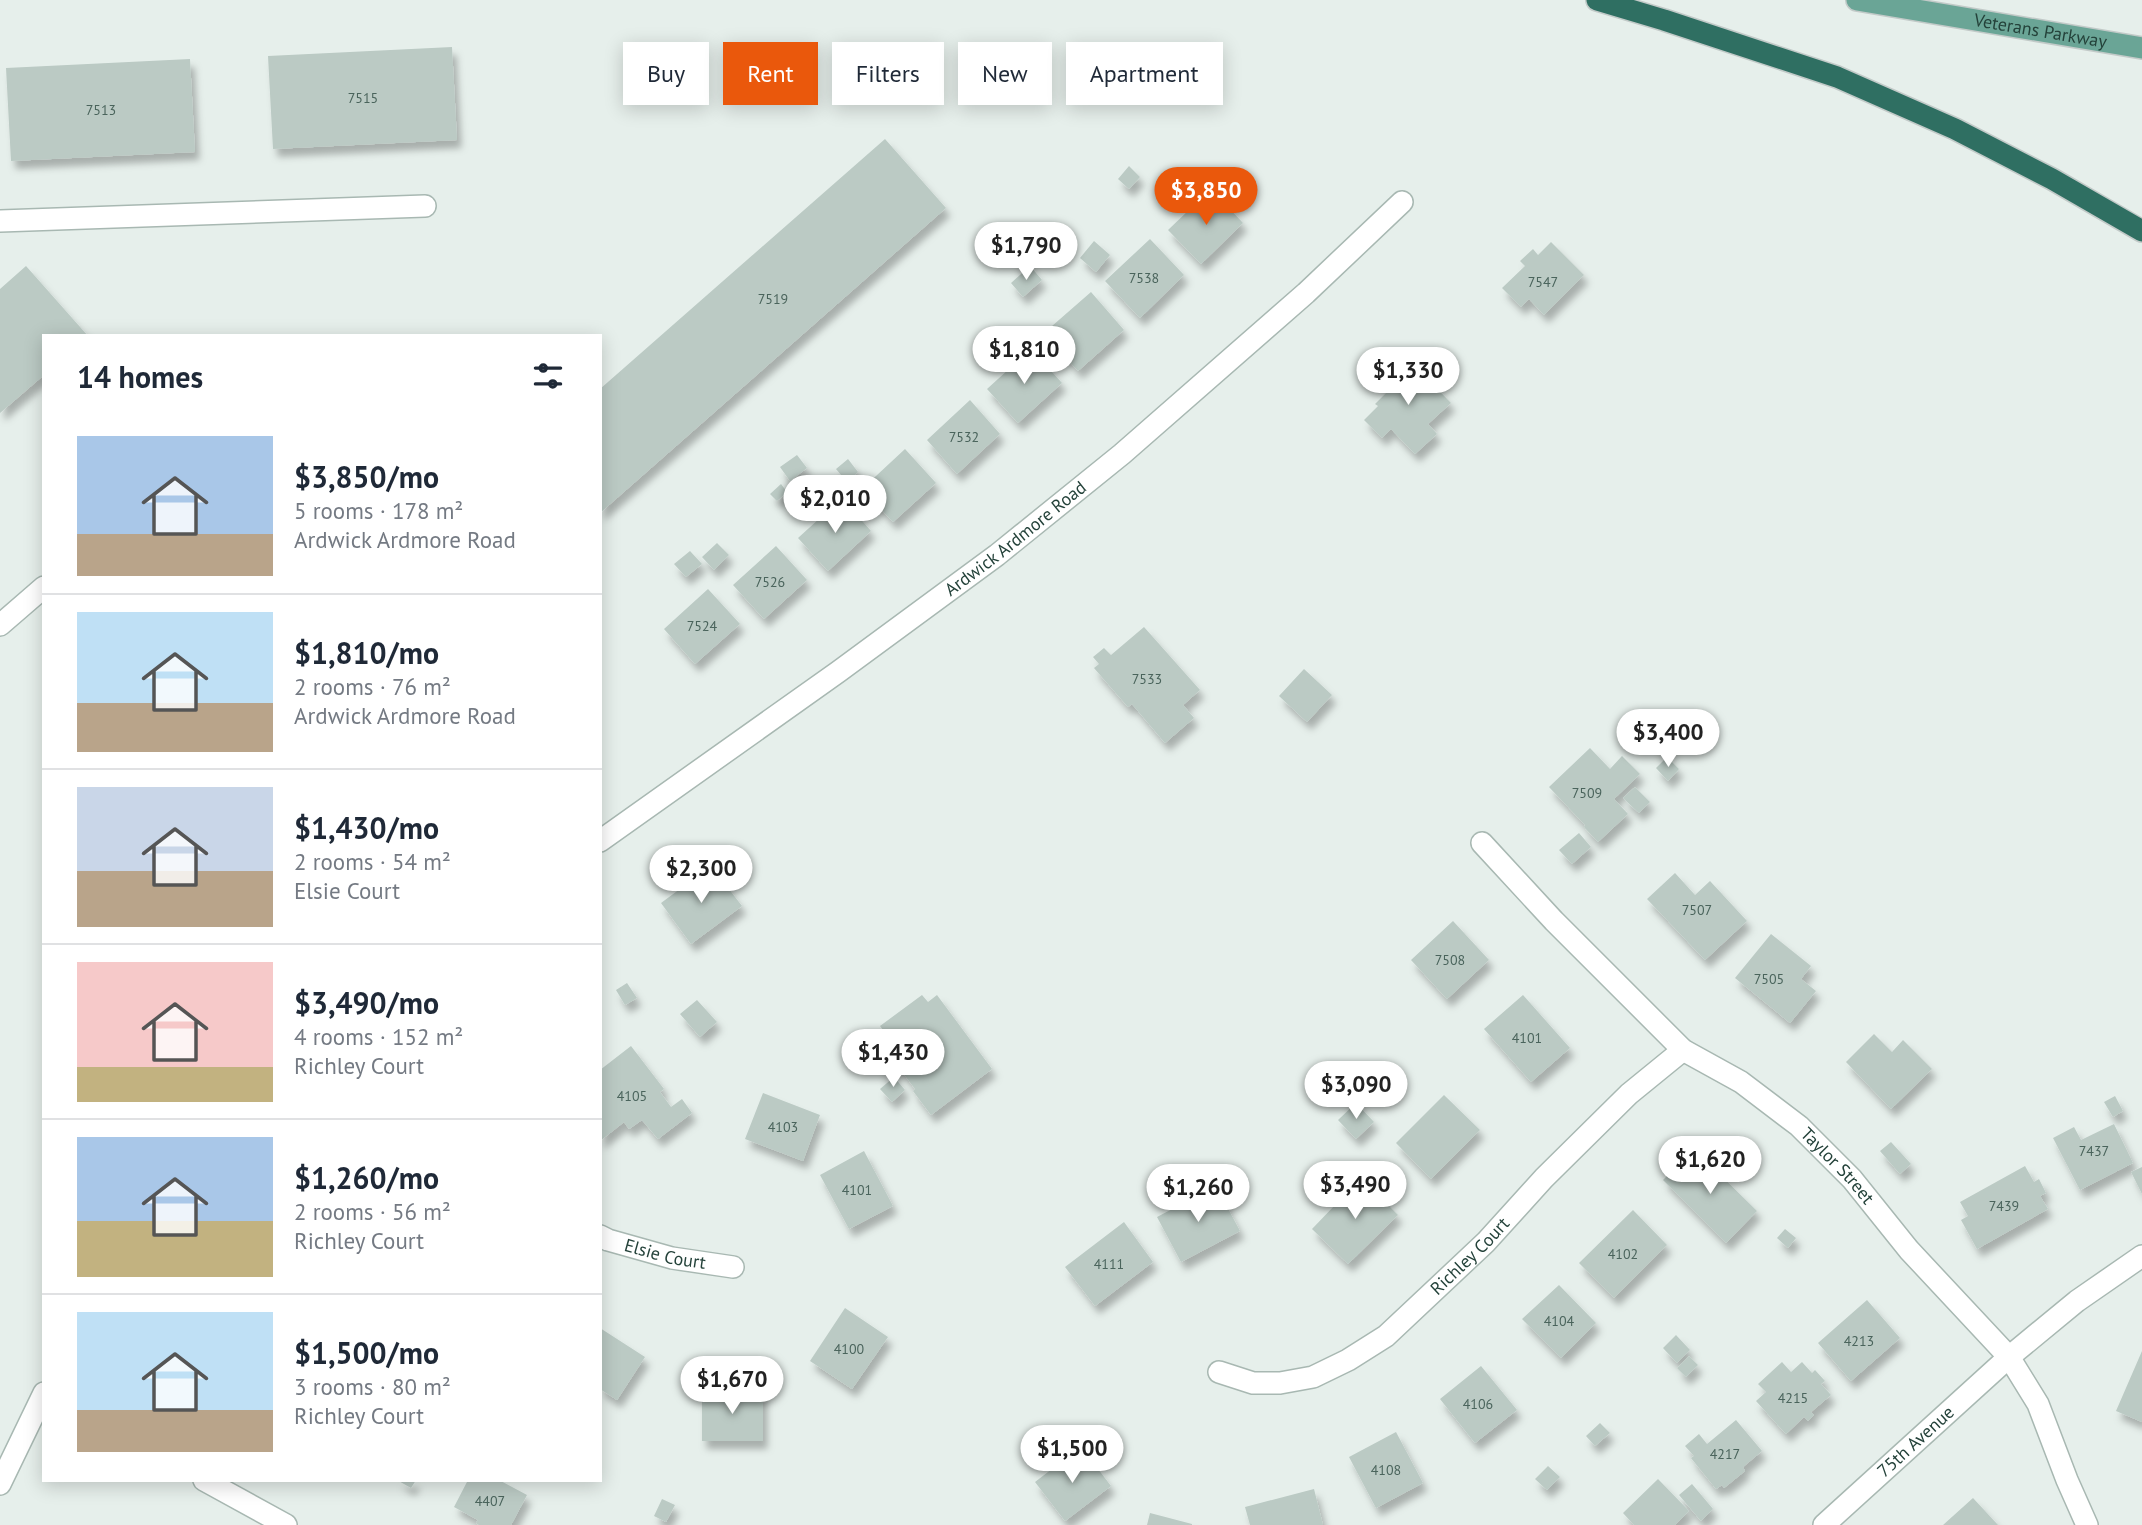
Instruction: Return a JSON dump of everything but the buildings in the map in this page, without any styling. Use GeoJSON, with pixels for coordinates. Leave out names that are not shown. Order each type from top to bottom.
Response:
{"type":"FeatureCollection","features":[{"type":"Feature","properties":{"kind":"highway"},"geometry":{"type":"LineString","coordinates":[[1597,0],[1837,77],[1955,129],[2052,179],[2142,231]]}},
{"type":"Feature","properties":{"kind":"main road","name":"Veterans Parkway"},"geometry":{"type":"LineString","coordinates":[[1857,0],[2142,48]]}},
{"type":"Feature","properties":{"kind":"street","name":"Ardwick Ardmore Road"},"geometry":{"type":"LineString","coordinates":[[602,840],[997,555],[1122,454],[1306,293],[1402,202]]}},
{"type":"Feature","properties":{"kind":"street"},"geometry":{"type":"LineString","coordinates":[[0,221],[425,206]]}},
{"type":"Feature","properties":{"kind":"street"},"geometry":{"type":"LineString","coordinates":[[0,625],[42,589]]}},
{"type":"Feature","properties":{"kind":"street","name":"Taylor Street"},"geometry":{"type":"LineString","coordinates":[[1482,843],[1554,921],[1683,1050],[1741,1082],[1799,1126],[1852,1179],[1909,1250],[2008,1357],[2038,1404],[2087,1525]]}},
{"type":"Feature","properties":{"kind":"street","name":"Richley Court"},"geometry":{"type":"LineString","coordinates":[[1219,1373],[1253,1383],[1280,1383],[1313,1377],[1348,1360],[1385,1336],[1486,1242],[1544,1178],[1629,1094],[1683,1050]]}},
{"type":"Feature","properties":{"kind":"street","name":"Elsie Court"},"geometry":{"type":"LineString","coordinates":[[602,1237],[672,1258],[733,1267]]}},
{"type":"Feature","properties":{"kind":"street","name":"75th Avenue"},"geometry":{"type":"LineString","coordinates":[[1824,1525],[2008,1357],[2077,1301],[2142,1256]]}},
{"type":"Feature","properties":{"kind":"street"},"geometry":{"type":"LineString","coordinates":[[0,1483],[42,1399]]}},
{"type":"Feature","properties":{"kind":"street"},"geometry":{"type":"LineString","coordinates":[[208,1482],[286,1525]]}}]}
